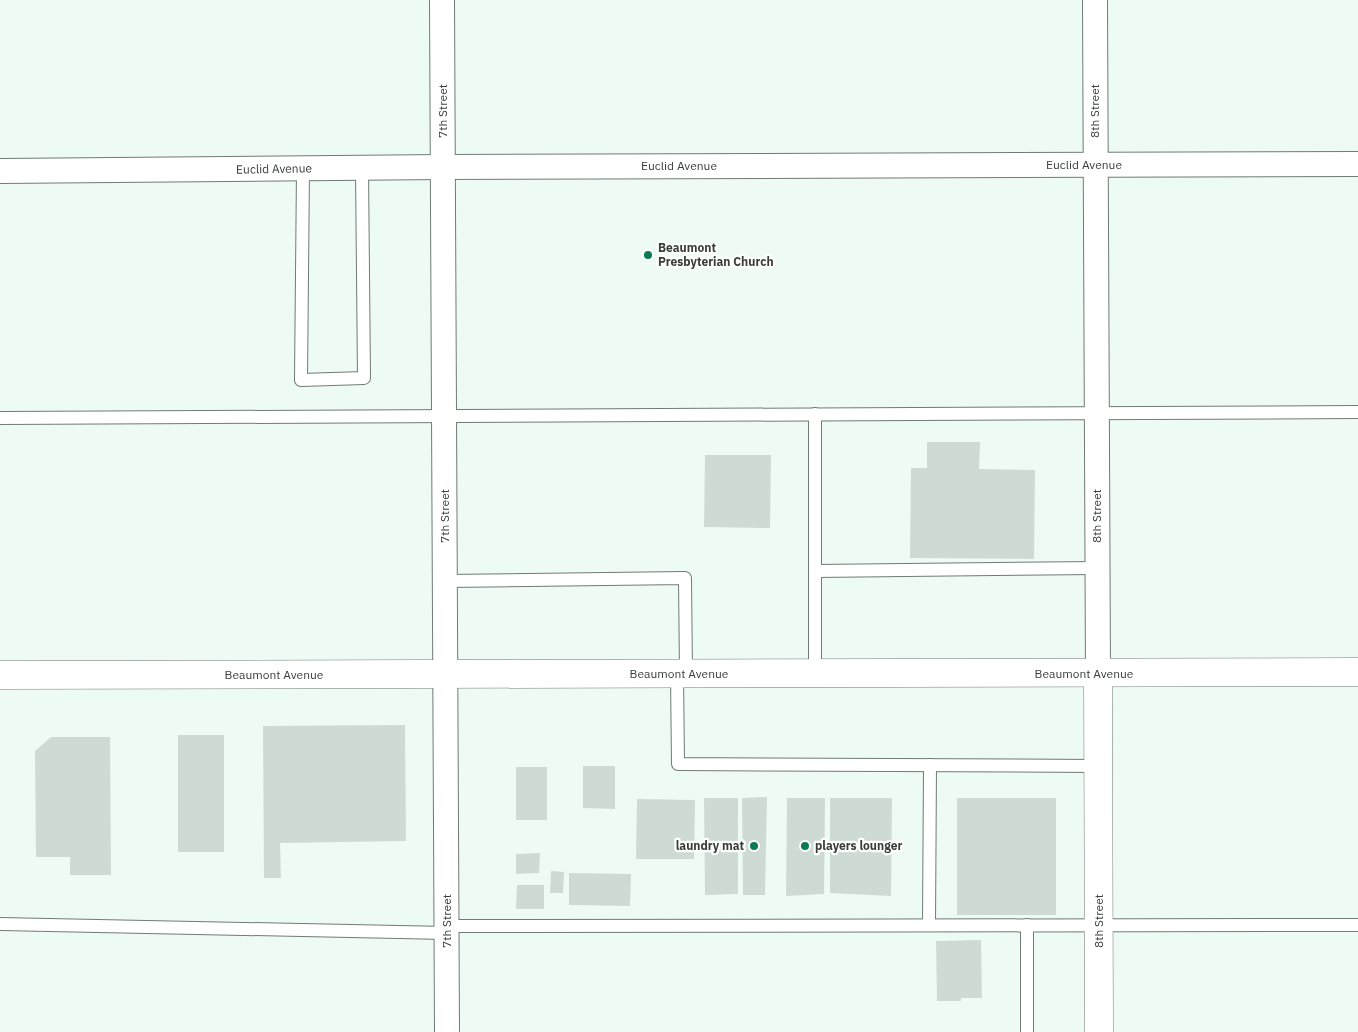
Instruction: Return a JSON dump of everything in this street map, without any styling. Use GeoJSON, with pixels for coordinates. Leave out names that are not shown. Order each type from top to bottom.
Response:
{"type":"FeatureCollection","features":[{"type":"Feature","properties":{"kind":"main road","name":"Beaumont Avenue"},"geometry":{"type":"LineString","coordinates":[[0,675],[1358,672]]}},
{"type":"Feature","properties":{"kind":"main road","name":"8th Street"},"geometry":{"type":"LineString","coordinates":[[1098,674],[1099,1032]]}},
{"type":"Feature","properties":{"kind":"street","name":"7th Street"},"geometry":{"type":"LineString","coordinates":[[442,0],[447,1032]]}},
{"type":"Feature","properties":{"kind":"street","name":"8th Street"},"geometry":{"type":"LineString","coordinates":[[1095,0],[1098,674]]}},
{"type":"Feature","properties":{"kind":"street","name":"Euclid Avenue"},"geometry":{"type":"LineString","coordinates":[[0,171],[443,167],[1358,164]]}},
{"type":"Feature","properties":{"kind":"lane"},"geometry":{"type":"LineString","coordinates":[[303,169],[301,380],[364,378],[362,168]]}},
{"type":"Feature","properties":{"kind":"lane"},"geometry":{"type":"LineString","coordinates":[[0,418],[1358,412]]}},
{"type":"Feature","properties":{"kind":"lane"},"geometry":{"type":"LineString","coordinates":[[815,414],[815,674]]}},
{"type":"Feature","properties":{"kind":"lane"},"geometry":{"type":"LineString","coordinates":[[815,571],[1097,568]]}},
{"type":"Feature","properties":{"kind":"lane"},"geometry":{"type":"LineString","coordinates":[[445,581],[686,578],[678,764],[1098,766]]}},
{"type":"Feature","properties":{"kind":"lane"},"geometry":{"type":"LineString","coordinates":[[929,925],[930,765]]}},
{"type":"Feature","properties":{"kind":"lane"},"geometry":{"type":"LineString","coordinates":[[0,924],[447,929],[929,925],[1358,925]]}},
{"type":"Feature","properties":{"kind":"lane"},"geometry":{"type":"LineString","coordinates":[[1027,925],[1027,1032]]}},
{"type":"Feature","properties":{"kind":"building"},"geometry":{"type":"Polygon","coordinates":[[[927,442],[980,442],[979,469],[1035,470],[1034,559],[910,558],[911,468],[927,468],[927,442]]]}},
{"type":"Feature","properties":{"kind":"building"},"geometry":{"type":"Polygon","coordinates":[[[705,455],[771,455],[770,528],[704,527],[705,455]]]}},
{"type":"Feature","properties":{"kind":"building"},"geometry":{"type":"Polygon","coordinates":[[[405,725],[406,841],[280,843],[281,878],[264,878],[263,726],[405,725]]]}},
{"type":"Feature","properties":{"kind":"building"},"geometry":{"type":"Polygon","coordinates":[[[178,735],[224,735],[224,852],[178,852],[178,735]]]}},
{"type":"Feature","properties":{"kind":"building"},"geometry":{"type":"Polygon","coordinates":[[[51,737],[110,737],[111,875],[70,875],[70,857],[36,857],[35,751],[51,737]]]}},
{"type":"Feature","properties":{"kind":"building"},"geometry":{"type":"Polygon","coordinates":[[[583,766],[615,766],[615,809],[583,808],[583,766]]]}},
{"type":"Feature","properties":{"kind":"building"},"geometry":{"type":"Polygon","coordinates":[[[516,767],[547,767],[547,820],[516,820],[516,767]]]}},
{"type":"Feature","properties":{"kind":"building","name":"laundry mat"},"geometry":{"type":"Polygon","coordinates":[[[767,797],[765,895],[743,895],[742,798],[767,797]]]}},
{"type":"Feature","properties":{"kind":"building"},"geometry":{"type":"Polygon","coordinates":[[[704,798],[738,798],[738,894],[705,895],[704,798]]]}},
{"type":"Feature","properties":{"kind":"building","name":"players lounger"},"geometry":{"type":"Polygon","coordinates":[[[787,798],[825,798],[824,894],[786,896],[787,798]]]}},
{"type":"Feature","properties":{"kind":"building"},"geometry":{"type":"Polygon","coordinates":[[[830,798],[892,798],[891,896],[830,893],[830,798]]]}},
{"type":"Feature","properties":{"kind":"building"},"geometry":{"type":"Polygon","coordinates":[[[957,798],[1056,798],[1056,915],[957,915],[957,798]]]}},
{"type":"Feature","properties":{"kind":"building"},"geometry":{"type":"Polygon","coordinates":[[[637,799],[695,800],[694,859],[636,859],[637,799]]]}},
{"type":"Feature","properties":{"kind":"building"},"geometry":{"type":"Polygon","coordinates":[[[540,853],[539,873],[516,874],[516,854],[540,853]]]}},
{"type":"Feature","properties":{"kind":"building"},"geometry":{"type":"Polygon","coordinates":[[[551,871],[564,872],[563,893],[550,893],[551,871]]]}},
{"type":"Feature","properties":{"kind":"building"},"geometry":{"type":"Polygon","coordinates":[[[569,873],[631,874],[630,906],[569,905],[569,873]]]}},
{"type":"Feature","properties":{"kind":"building"},"geometry":{"type":"Polygon","coordinates":[[[517,885],[544,885],[544,909],[516,909],[517,885]]]}},
{"type":"Feature","properties":{"kind":"building"},"geometry":{"type":"Polygon","coordinates":[[[981,940],[982,998],[961,998],[961,1001],[937,1001],[936,941],[981,940]]]}},
{"type":"Feature","properties":{"kind":"place","name":"Beaumont Presbyterian Church"},"geometry":{"type":"Point","coordinates":[648,255]}},
{"type":"Feature","properties":{"kind":"place","name":"laundry mat"},"geometry":{"type":"Point","coordinates":[754,846]}},
{"type":"Feature","properties":{"kind":"place","name":"players lounger"},"geometry":{"type":"Point","coordinates":[805,846]}}]}
